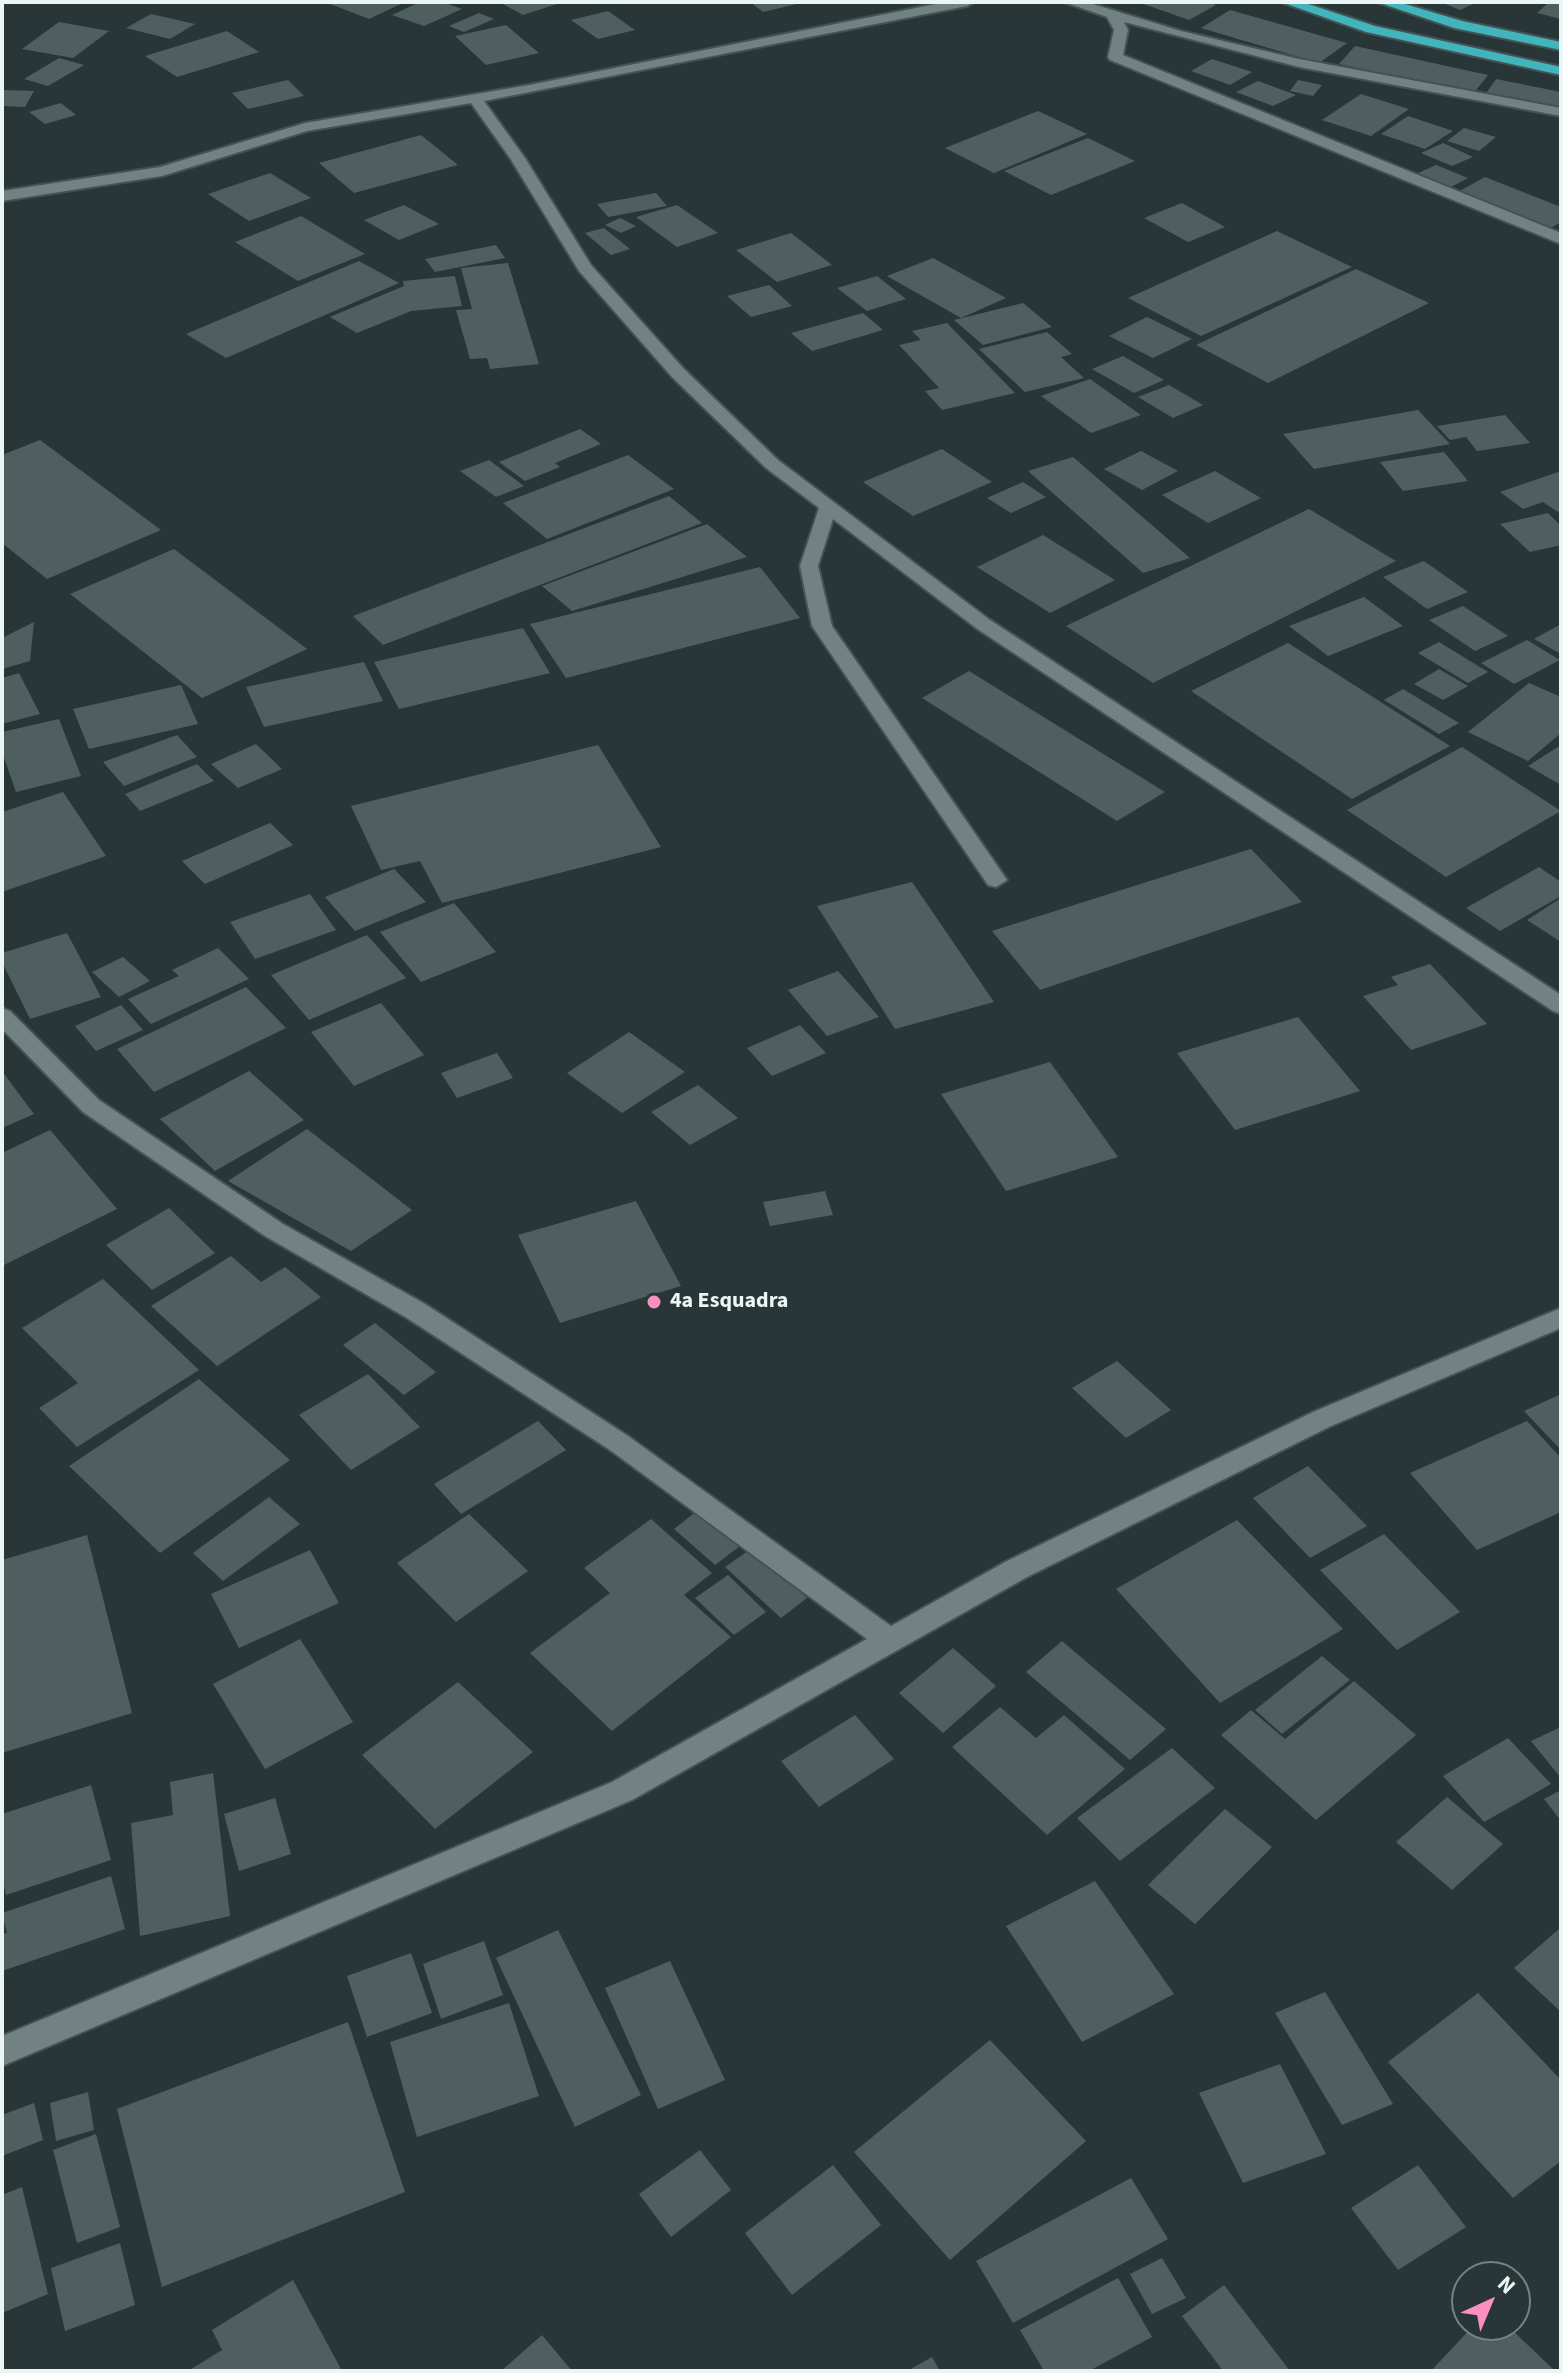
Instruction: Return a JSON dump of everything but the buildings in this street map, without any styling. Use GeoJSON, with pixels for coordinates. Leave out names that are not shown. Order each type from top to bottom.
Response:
{"type":"FeatureCollection","features":[{"type":"Feature","properties":{"kind":"highway"},"geometry":{"type":"LineString","coordinates":[[1288,2],[1371,29],[1561,71]]}},
{"type":"Feature","properties":{"kind":"highway"},"geometry":{"type":"LineString","coordinates":[[1384,2],[1459,25],[1561,46]]}},
{"type":"Feature","properties":{"kind":"street"},"geometry":{"type":"LineString","coordinates":[[2,196],[162,171],[230,153],[305,127],[475,98],[967,2]]}},
{"type":"Feature","properties":{"kind":"street"},"geometry":{"type":"LineString","coordinates":[[1071,2],[1114,17],[1299,63],[1561,112]]}},
{"type":"Feature","properties":{"kind":"street"},"geometry":{"type":"LineString","coordinates":[[1114,17],[1121,30],[1115,57],[1561,239]]}},
{"type":"Feature","properties":{"kind":"street"},"geometry":{"type":"LineString","coordinates":[[475,98],[595,280],[678,373],[772,464],[983,624],[1561,1006]]}},
{"type":"Feature","properties":{"kind":"street"},"geometry":{"type":"LineString","coordinates":[[828,507],[809,566],[822,626],[996,880]]}},
{"type":"Feature","properties":{"kind":"street"},"geometry":{"type":"LineString","coordinates":[[2,1016],[91,1106],[274,1230],[416,1311],[619,1443],[889,1640]]}},
{"type":"Feature","properties":{"kind":"street"},"geometry":{"type":"LineString","coordinates":[[2,2051],[622,1791],[1017,1569],[1322,1419],[1561,1317]]}},
{"type":"Feature","properties":{"kind":"place","name":"4a Esquadra"},"geometry":{"type":"Point","coordinates":[654,1302]}}]}
